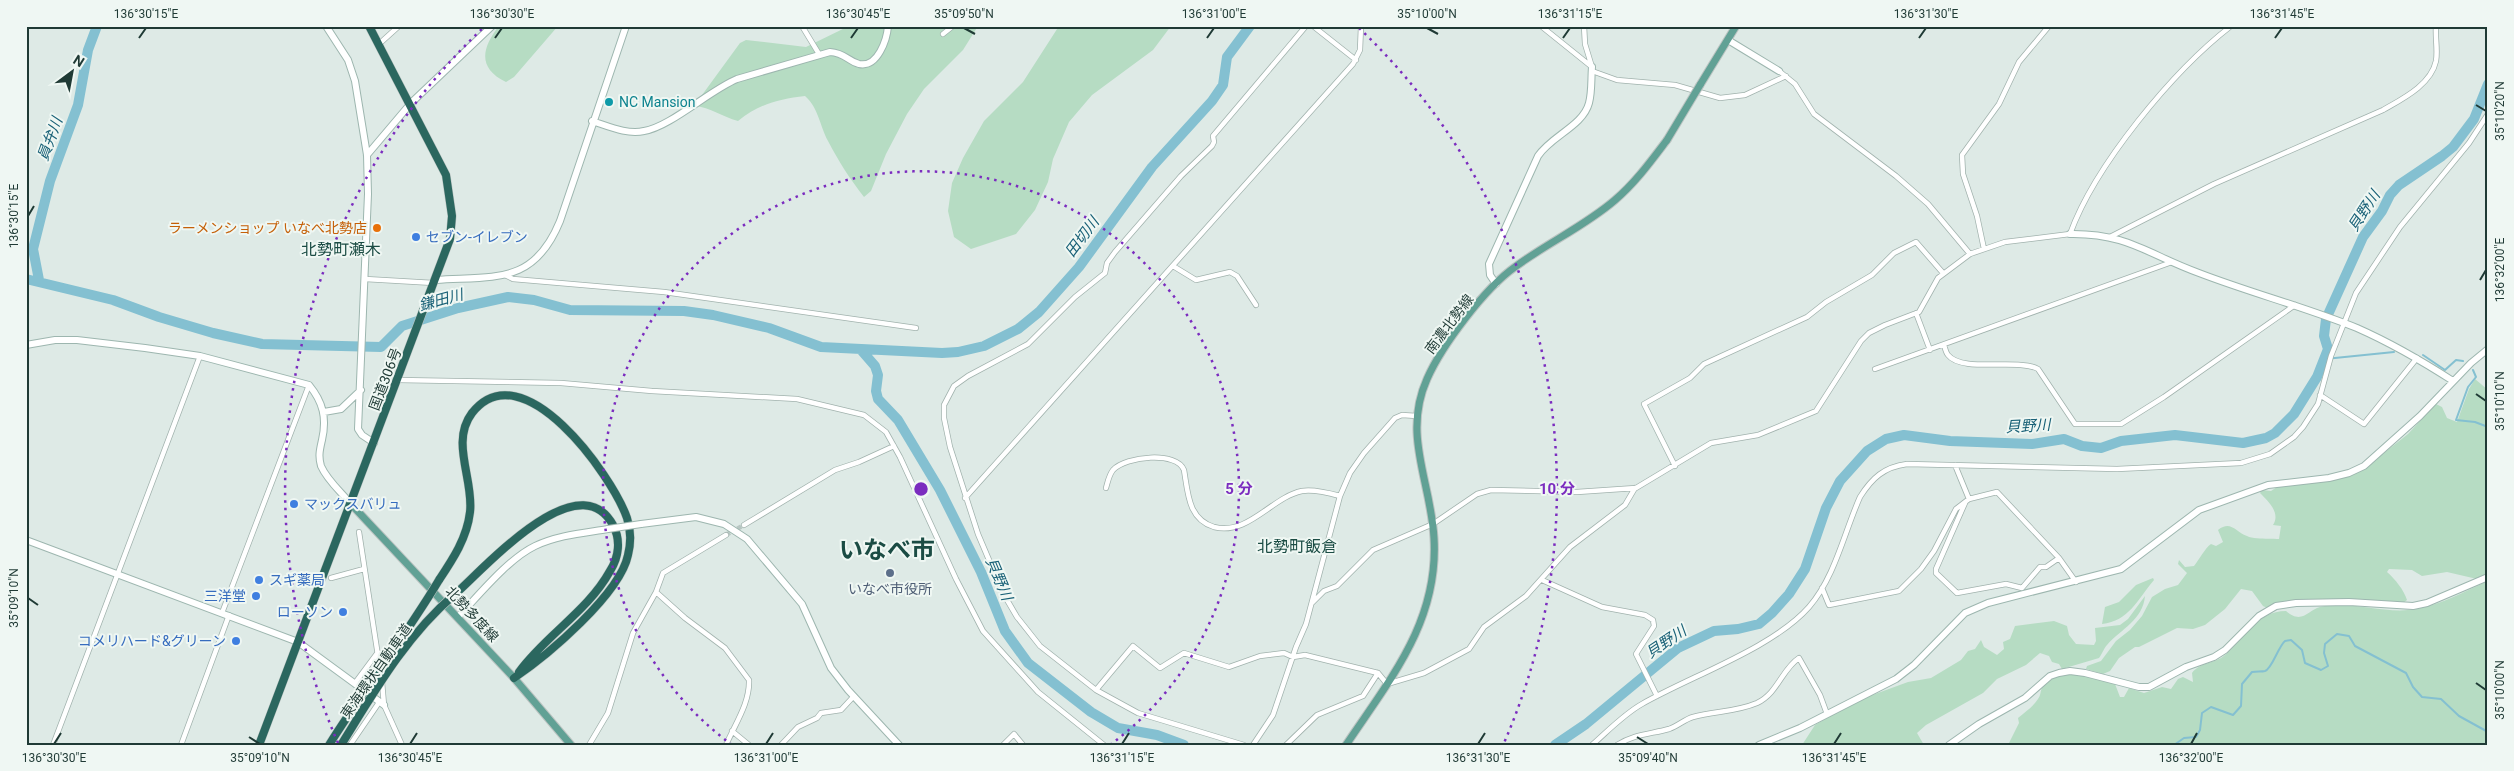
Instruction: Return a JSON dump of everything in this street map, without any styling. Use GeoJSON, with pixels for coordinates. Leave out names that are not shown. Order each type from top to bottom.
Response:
{"type":"FeatureCollection","features":[{"type":"Feature","properties":{"kind":"highway","name":"国道306号"},"geometry":{"type":"LineString","coordinates":[[260,745],[450,239],[451,194],[446,175],[411,103],[370,26]]}},
{"type":"Feature","properties":{"kind":"highway","name":"東海環状自動車道"},"geometry":{"type":"LineString","coordinates":[[329,745],[369,683],[408,632],[458,549],[468,523],[470,496],[463,444],[466,424],[478,407],[495,397],[514,395],[534,402],[563,426],[605,478],[617,496],[628,519],[630,544],[625,566],[610,590],[570,632],[514,678]]}},
{"type":"Feature","properties":{"kind":"highway","name":"東海環状自動車道"},"geometry":{"type":"LineString","coordinates":[[341,745],[389,670],[433,613],[508,546],[549,515],[566,507],[582,505],[597,509],[609,519],[617,536],[618,550],[610,572],[588,600],[526,662],[514,678]]}},
{"type":"Feature","properties":{"kind":"main road","name":"南濃北勢線"},"geometry":{"type":"LineString","coordinates":[[1346,745],[1407,654],[1425,612],[1434,564],[1433,524],[1416,441],[1417,416],[1423,387],[1440,354],[1496,284],[1514,268],[1615,200],[1643,172],[1667,140],[1736,26]]}},
{"type":"Feature","properties":{"kind":"main road","name":"北勢多度線"},"geometry":{"type":"LineString","coordinates":[[350,503],[514,678],[571,745]]}},
{"type":"Feature","properties":{"kind":"street"},"geometry":{"type":"LineString","coordinates":[[326,26],[348,60],[355,81],[367,155],[368,194],[362,372],[358,429],[366,439],[374,443]]}},
{"type":"Feature","properties":{"kind":"street"},"geometry":{"type":"LineString","coordinates":[[379,44],[399,26]]}},
{"type":"Feature","properties":{"kind":"street"},"geometry":{"type":"LineString","coordinates":[[367,155],[411,103],[492,26]]}},
{"type":"Feature","properties":{"kind":"street"},"geometry":{"type":"LineString","coordinates":[[365,279],[434,285],[505,275],[535,262],[552,239],[626,26]]}},
{"type":"Feature","properties":{"kind":"street"},"geometry":{"type":"LineString","coordinates":[[802,26],[819,54]]}},
{"type":"Feature","properties":{"kind":"street"},"geometry":{"type":"LineString","coordinates":[[592,121],[629,132],[644,132],[658,127],[725,84],[819,54],[838,53],[857,63],[867,64],[874,59],[881,49],[886,39],[888,26]]}},
{"type":"Feature","properties":{"kind":"street"},"geometry":{"type":"LineString","coordinates":[[943,34],[953,26]]}},
{"type":"Feature","properties":{"kind":"street"},"geometry":{"type":"LineString","coordinates":[[1244,745],[1138,713],[1096,690],[1040,646],[1017,617],[1003,593],[965,498],[950,447],[944,418],[946,398],[954,386],[968,376],[1028,344],[1075,297],[1105,273],[1107,263],[1115,252],[1181,176],[1212,146],[1214,142],[1212,136],[1306,26]]}},
{"type":"Feature","properties":{"kind":"street"},"geometry":{"type":"LineString","coordinates":[[1313,26],[1356,60]]}},
{"type":"Feature","properties":{"kind":"street"},"geometry":{"type":"LineString","coordinates":[[965,498],[1356,60],[1360,50],[1361,26]]}},
{"type":"Feature","properties":{"kind":"street"},"geometry":{"type":"LineString","coordinates":[[1541,26],[1592,69],[1617,80],[1676,85],[1720,98],[1745,95],[1786,76]]}},
{"type":"Feature","properties":{"kind":"street"},"geometry":{"type":"LineString","coordinates":[[1984,249],[1977,216],[1963,174],[1962,155],[2000,104],[2019,62],[2049,26]]}},
{"type":"Feature","properties":{"kind":"street"},"geometry":{"type":"LineString","coordinates":[[2070,234],[2081,207],[2130,132],[2203,48],[2231,26]]}},
{"type":"Feature","properties":{"kind":"street"},"geometry":{"type":"LineString","coordinates":[[2110,237],[2214,184],[2383,110],[2409,96],[2436,64],[2436,26]]}},
{"type":"Feature","properties":{"kind":"street"},"geometry":{"type":"LineString","coordinates":[[1496,284],[1490,275],[1489,264],[1538,156],[1548,144],[1587,109],[1592,69],[1585,44],[1585,27]]}},
{"type":"Feature","properties":{"kind":"street"},"geometry":{"type":"LineString","coordinates":[[1728,40],[1786,76],[1795,84],[1811,111],[1910,187],[1946,223],[1970,254]]}},
{"type":"Feature","properties":{"kind":"street"},"geometry":{"type":"LineString","coordinates":[[1592,745],[1640,705],[1778,633],[1809,607],[1822,588],[1860,497],[1879,474],[1894,466],[1907,464],[2108,469],[2241,463],[2270,454],[2294,437],[2318,404],[2331,356],[2356,293],[2400,227],[2469,144],[2488,114]]}},
{"type":"Feature","properties":{"kind":"street"},"geometry":{"type":"LineString","coordinates":[[1312,603],[1324,591],[1338,586],[1373,550],[1433,524],[1477,494],[1491,490],[1577,492],[1635,488],[1711,443],[1758,435],[1816,411],[1861,341],[1877,329],[1916,313],[1938,278],[1970,254],[2005,242],[2070,234],[2110,237],[2129,242],[2172,262],[2344,323],[2417,358],[2454,381]]}},
{"type":"Feature","properties":{"kind":"street"},"geometry":{"type":"LineString","coordinates":[[1674,466],[1644,404],[1690,378],[1704,364],[1807,317],[1826,302],[1872,275],[1894,253],[1905,246],[1916,242],[1943,273]]}},
{"type":"Feature","properties":{"kind":"street"},"geometry":{"type":"LineString","coordinates":[[1875,369],[2172,262]]}},
{"type":"Feature","properties":{"kind":"street"},"geometry":{"type":"LineString","coordinates":[[1173,266],[1196,280],[1230,272],[1237,276],[1256,305]]}},
{"type":"Feature","properties":{"kind":"street"},"geometry":{"type":"LineString","coordinates":[[505,275],[522,280],[664,292],[754,303],[916,328]]}},
{"type":"Feature","properties":{"kind":"street"},"geometry":{"type":"LineString","coordinates":[[1944,345],[1948,355],[1954,360],[1997,366],[2029,364],[2038,369],[2075,424],[2114,425],[2121,424],[2164,397],[2292,309],[2295,305]]}},
{"type":"Feature","properties":{"kind":"street"},"geometry":{"type":"LineString","coordinates":[[1916,313],[1930,350]]}},
{"type":"Feature","properties":{"kind":"street"},"geometry":{"type":"LineString","coordinates":[[26,345],[55,340],[78,340],[200,356],[309,385],[319,398],[324,412],[325,426],[319,454],[321,465],[325,474],[350,503]]}},
{"type":"Feature","properties":{"kind":"street"},"geometry":{"type":"LineString","coordinates":[[1759,745],[1800,728],[1905,673],[1953,623],[1975,608],[2121,569],[2199,510],[2211,505],[2268,485],[2329,478],[2349,473],[2364,466],[2420,416],[2488,349]]}},
{"type":"Feature","properties":{"kind":"street"},"geometry":{"type":"LineString","coordinates":[[53,745],[119,575],[200,356]]}},
{"type":"Feature","properties":{"kind":"street"},"geometry":{"type":"LineString","coordinates":[[2320,395],[2364,424],[2417,358]]}},
{"type":"Feature","properties":{"kind":"street"},"geometry":{"type":"LineString","coordinates":[[398,378],[561,383],[652,391],[797,399],[864,415],[879,425],[894,446],[956,579],[983,631],[1038,692],[1104,745]]}},
{"type":"Feature","properties":{"kind":"street"},"geometry":{"type":"LineString","coordinates":[[181,745],[225,614],[309,385]]}},
{"type":"Feature","properties":{"kind":"street"},"geometry":{"type":"LineString","coordinates":[[324,412],[341,409],[361,390]]}},
{"type":"Feature","properties":{"kind":"street"},"geometry":{"type":"LineString","coordinates":[[1253,745],[1273,715],[1312,603],[1340,496],[1350,473],[1388,424],[1402,415],[1417,416]]}},
{"type":"Feature","properties":{"kind":"street"},"geometry":{"type":"LineString","coordinates":[[744,525],[835,470],[859,462],[894,446]]}},
{"type":"Feature","properties":{"kind":"street"},"geometry":{"type":"LineString","coordinates":[[1106,488],[1108,479],[1122,463],[1135,459],[1174,460],[1182,465],[1192,511],[1197,518],[1209,525],[1220,528],[1239,525],[1292,494],[1303,491],[1340,496]]}},
{"type":"Feature","properties":{"kind":"street"},"geometry":{"type":"LineString","coordinates":[[1955,465],[1967,500],[1936,569],[1936,573],[1957,593],[2006,584],[2022,588],[2036,570],[2059,558]]}},
{"type":"Feature","properties":{"kind":"street"},"geometry":{"type":"LineString","coordinates":[[1096,690],[1133,646],[1160,668],[1184,652],[1229,667],[1260,656],[1284,654],[1293,657],[1305,655],[1378,673],[1387,684],[1424,673],[1469,649],[1484,627],[1526,596],[1570,547],[1625,506],[1635,488]]}},
{"type":"Feature","properties":{"kind":"street"},"geometry":{"type":"LineString","coordinates":[[1822,588],[1829,605],[1899,591],[1921,569],[1934,551],[1947,522],[1956,509],[1967,500],[1997,492],[2059,558],[2076,582]]}},
{"type":"Feature","properties":{"kind":"street"},"geometry":{"type":"LineString","coordinates":[[458,617],[511,564],[535,546],[565,537],[608,529],[696,517],[724,524],[747,539],[802,604],[831,668],[899,745]]}},
{"type":"Feature","properties":{"kind":"street"},"geometry":{"type":"LineString","coordinates":[[359,532],[378,652],[382,703],[402,745]]}},
{"type":"Feature","properties":{"kind":"street"},"geometry":{"type":"LineString","coordinates":[[589,745],[608,713],[634,634],[656,592],[663,573],[726,535]]}},
{"type":"Feature","properties":{"kind":"street"},"geometry":{"type":"LineString","coordinates":[[26,540],[298,642],[382,703]]}},
{"type":"Feature","properties":{"kind":"street"},"geometry":{"type":"LineString","coordinates":[[331,578],[364,569]]}},
{"type":"Feature","properties":{"kind":"street"},"geometry":{"type":"LineString","coordinates":[[1949,745],[1979,724],[2025,698],[2050,676],[2059,673],[2077,672],[2139,687],[2149,687],[2186,667],[2214,657],[2225,650],[2259,616],[2276,606],[2296,603],[2350,602],[2413,606],[2427,603],[2488,577]]}},
{"type":"Feature","properties":{"kind":"street"},"geometry":{"type":"LineString","coordinates":[[1542,580],[1602,607],[1645,615],[1653,620],[1654,626],[1636,654],[1657,695]]}},
{"type":"Feature","properties":{"kind":"street"},"geometry":{"type":"LineString","coordinates":[[656,592],[685,618],[725,648],[749,680],[747,697],[739,720],[726,745]]}},
{"type":"Feature","properties":{"kind":"street"},"geometry":{"type":"LineString","coordinates":[[356,683],[378,652]]}},
{"type":"Feature","properties":{"kind":"street"},"geometry":{"type":"LineString","coordinates":[[1618,745],[1628,738],[1670,729],[1690,718],[1739,709],[1760,701],[1774,690],[1793,663],[1799,658],[1802,660],[1820,695],[1826,714]]}},
{"type":"Feature","properties":{"kind":"street"},"geometry":{"type":"LineString","coordinates":[[1286,745],[1317,715],[1363,696],[1378,673]]}},
{"type":"Feature","properties":{"kind":"street"},"geometry":{"type":"LineString","coordinates":[[781,745],[798,727],[822,713],[841,710],[854,696]]}},
{"type":"Feature","properties":{"kind":"street"},"geometry":{"type":"LineString","coordinates":[[350,745],[382,703]]}},
{"type":"Feature","properties":{"kind":"street"},"geometry":{"type":"LineString","coordinates":[[732,731],[749,745]]}},
{"type":"Feature","properties":{"kind":"street"},"geometry":{"type":"LineString","coordinates":[[1003,745],[1014,734],[1023,745]]}},
{"type":"Feature","properties":{"kind":"green space"},"geometry":{"type":"Polygon","coordinates":[[[499,26],[558,26],[514,77],[506,82],[491,71],[485,57],[489,42],[499,26]]]}},
{"type":"Feature","properties":{"kind":"green space"},"geometry":{"type":"Polygon","coordinates":[[[849,26],[978,26],[963,50],[924,89],[907,114],[886,154],[871,191],[864,197],[836,156],[825,135],[816,111],[805,96],[770,103],[754,110],[738,121],[706,108],[694,106],[740,43],[746,40],[806,47],[849,26]]]}},
{"type":"Feature","properties":{"kind":"green space"},"geometry":{"type":"Polygon","coordinates":[[[1059,26],[1171,26],[1153,50],[1092,95],[1069,122],[1053,159],[1048,182],[1035,210],[1016,234],[971,249],[954,237],[948,211],[952,183],[963,158],[984,121],[1023,82],[1059,26]]]}},
{"type":"Feature","properties":{"kind":"green space"},"geometry":{"type":"Polygon","coordinates":[[[2475,379],[2488,390],[2488,574],[2477,579],[2447,572],[2422,576],[2412,570],[2389,569],[2387,572],[2406,596],[2407,600],[2403,603],[2350,599],[2267,608],[2263,606],[2252,591],[2241,589],[2225,609],[2205,625],[2193,629],[2177,628],[2139,647],[2135,647],[2119,658],[2110,671],[2103,674],[2086,669],[2087,666],[2101,661],[2116,641],[2130,630],[2142,616],[2152,597],[2165,589],[2178,585],[2187,573],[2178,564],[2179,560],[2185,567],[2194,566],[2211,544],[2216,546],[2223,542],[2218,530],[2222,527],[2230,526],[2250,537],[2279,539],[2281,526],[2273,525],[2275,512],[2270,503],[2260,493],[2262,490],[2271,491],[2277,487],[2365,468],[2408,434],[2436,404],[2442,407],[2447,418],[2457,422],[2469,389],[2475,379]]]}},
{"type":"Feature","properties":{"kind":"green space"},"geometry":{"type":"Polygon","coordinates":[[[2153,578],[2154,580],[2126,614],[2119,619],[2102,624],[2105,607],[2119,602],[2136,585],[2153,578]]]}},
{"type":"Feature","properties":{"kind":"green space"},"geometry":{"type":"Polygon","coordinates":[[[2488,581],[2488,745],[2008,745],[2019,723],[2018,718],[2036,702],[2042,688],[2049,680],[2057,676],[2077,674],[2115,684],[2120,697],[2124,697],[2129,688],[2144,693],[2162,687],[2171,689],[2178,679],[2183,677],[2193,682],[2192,673],[2195,669],[2225,655],[2259,620],[2267,615],[2286,611],[2296,617],[2301,617],[2320,607],[2332,605],[2392,610],[2416,609],[2444,601],[2488,581]]]}},
{"type":"Feature","properties":{"kind":"green space"},"geometry":{"type":"Polygon","coordinates":[[[2145,596],[2136,618],[2107,645],[2099,658],[2062,669],[2059,664],[2052,662],[2049,656],[2040,653],[2026,665],[1997,679],[1983,693],[1926,725],[1917,733],[1924,745],[1802,745],[1815,725],[1856,701],[1908,682],[1931,678],[1961,660],[1968,651],[1975,649],[1981,640],[1984,647],[1997,655],[2004,649],[2003,642],[2010,639],[2015,626],[2054,621],[2067,626],[2069,635],[2076,644],[2094,645],[2096,641],[2095,628],[2120,625],[2128,619],[2145,596]]]}},
{"type":"Feature","properties":{"kind":"waterway","name":"員弁川"},"geometry":{"type":"LineString","coordinates":[[39,280],[33,249],[50,181],[78,105],[88,50],[97,26]]}},
{"type":"Feature","properties":{"kind":"waterway","name":"鎌田川"},"geometry":{"type":"LineString","coordinates":[[26,279],[113,300],[159,317],[213,333],[262,344],[381,347],[402,326],[458,308],[508,297],[534,300],[570,310],[684,311],[713,315],[769,328],[821,347],[942,353],[958,352],[984,346],[1018,329],[1039,312],[1079,267],[1152,167],[1212,101],[1223,85],[1227,57],[1250,26]]}},
{"type":"Feature","properties":{"kind":"waterway","name":"貝野川"},"geometry":{"type":"LineString","coordinates":[[1555,745],[1586,724],[1678,648],[1714,631],[1738,629],[1759,624],[1772,613],[1789,594],[1805,569],[1826,508],[1840,481],[1867,451],[1886,439],[1904,435],[1950,441],[2032,444],[2064,439],[2082,446],[2101,448],[2121,441],[2175,435],[2243,443],[2266,438],[2275,433],[2294,414],[2317,377],[2328,349],[2324,336],[2326,319],[2363,237],[2382,211],[2390,195],[2399,185],[2453,147],[2474,119],[2488,84]]}},
{"type":"Feature","properties":{"kind":"waterway","name":"貝野川"},"geometry":{"type":"LineString","coordinates":[[862,351],[875,366],[878,375],[876,391],[878,399],[898,420],[940,490],[981,572],[1005,631],[1028,663],[1091,712],[1118,728],[1157,735],[1184,745]]}},
{"type":"Feature","properties":{"kind":"waterway"},"geometry":{"type":"LineString","coordinates":[[2325,359],[2394,352]]}},
{"type":"Feature","properties":{"kind":"waterway"},"geometry":{"type":"LineString","coordinates":[[2423,355],[2445,370],[2456,360],[2463,361]]}},
{"type":"Feature","properties":{"kind":"waterway"},"geometry":{"type":"LineString","coordinates":[[2473,370],[2476,377],[2468,387],[2456,420],[2475,422],[2488,427]]}},
{"type":"Feature","properties":{"kind":"waterway"},"geometry":{"type":"LineString","coordinates":[[2174,745],[2184,738],[2196,737],[2200,730],[2202,713],[2211,707],[2233,715],[2241,706],[2242,684],[2252,672],[2268,669],[2285,641],[2291,640],[2302,650],[2305,663],[2321,670],[2328,666],[2324,653],[2325,644],[2337,634],[2349,636],[2355,646],[2406,673],[2413,687],[2422,697],[2441,699],[2459,716],[2488,732]]}},
{"type":"Feature","properties":{"kind":"tunnel"},"geometry":{"type":"LineString","coordinates":[[726,535],[744,525]]}},
{"type":"Feature","properties":{"kind":"place","name":"NC Mansion"},"geometry":{"type":"Point","coordinates":[609,102]}},
{"type":"Feature","properties":{"kind":"place","name":"ラーメンショップ いなべ北勢店"},"geometry":{"type":"Point","coordinates":[377,228]}},
{"type":"Feature","properties":{"kind":"place","name":"セブン-イレブン"},"geometry":{"type":"Point","coordinates":[416,237]}},
{"type":"Feature","properties":{"kind":"place","name":"マックスバリュ"},"geometry":{"type":"Point","coordinates":[294,504]}},
{"type":"Feature","properties":{"kind":"place","name":"いなべ市役所"},"geometry":{"type":"Point","coordinates":[890,573]}},
{"type":"Feature","properties":{"kind":"place","name":"スギ薬局"},"geometry":{"type":"Point","coordinates":[259,580]}},
{"type":"Feature","properties":{"kind":"place","name":"三洋堂"},"geometry":{"type":"Point","coordinates":[256,596]}},
{"type":"Feature","properties":{"kind":"place","name":"ローソン"},"geometry":{"type":"Point","coordinates":[343,612]}},
{"type":"Feature","properties":{"kind":"place","name":"コメリハード&グリーン"},"geometry":{"type":"Point","coordinates":[236,641]}},
{"type":"Feature","properties":{"kind":"district","name":"北勢町瀬木"},"geometry":{"type":"Point","coordinates":[341,249]}},
{"type":"Feature","properties":{"kind":"district","name":"北勢町飯倉"},"geometry":{"type":"Point","coordinates":[1297,546]}},
{"type":"Feature","properties":{"kind":"district","name":"いなべ市"},"geometry":{"type":"Point","coordinates":[887,550]}},
{"type":"Feature","properties":{"kind":"water label","name":"田切川"},"geometry":{"type":"Point","coordinates":[1082,237]}}]}
